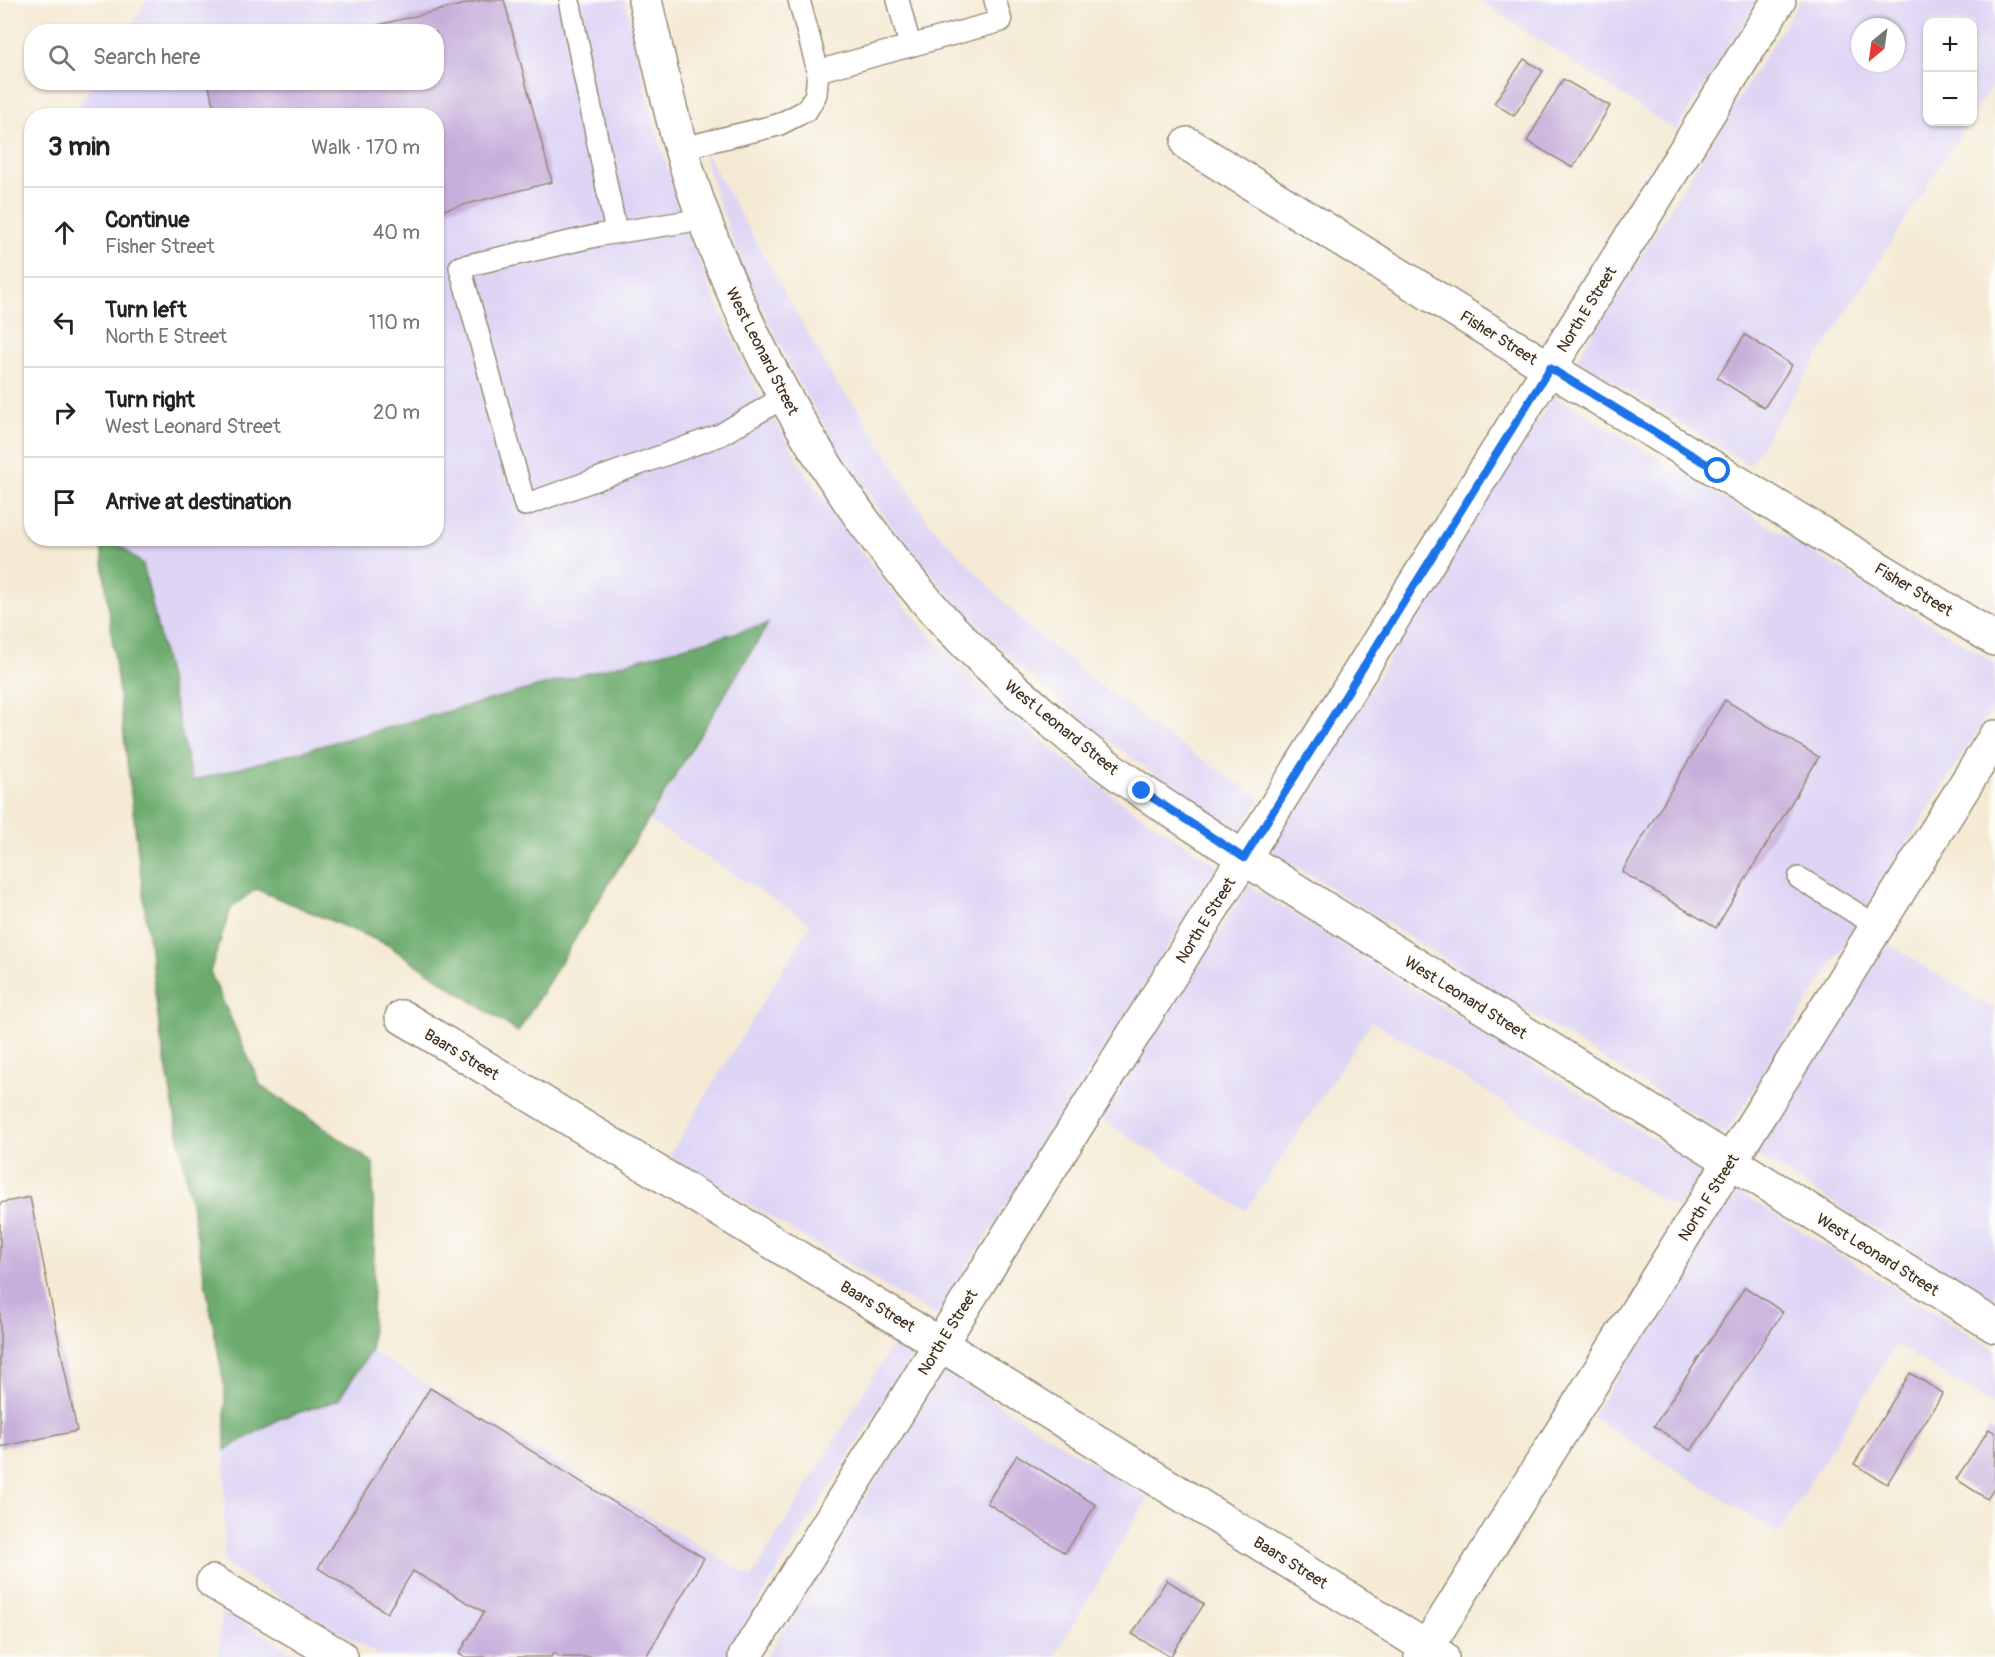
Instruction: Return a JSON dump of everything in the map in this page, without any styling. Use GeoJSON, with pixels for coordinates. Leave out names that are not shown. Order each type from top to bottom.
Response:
{"type":"FeatureCollection","features":[{"type":"Feature","properties":{"kind":"street","name":"West Leonard Street"},"geometry":{"type":"LineString","coordinates":[[645,0],[669,105],[704,219],[730,286],[784,397],[821,460],[875,538],[936,612],[987,663],[1076,742],[1142,791],[1244,858],[1995,1326]]}},
{"type":"Feature","properties":{"kind":"street","name":"North E Street"},"geometry":{"type":"LineString","coordinates":[[745,1657],[1779,0]]}},
{"type":"Feature","properties":{"kind":"street","name":"Fisher Street"},"geometry":{"type":"LineString","coordinates":[[1188,144],[1995,639]]}},
{"type":"Feature","properties":{"kind":"street","name":"North F Street"},"geometry":{"type":"LineString","coordinates":[[1430,1654],[1729,1162],[1995,736]]}},
{"type":"Feature","properties":{"kind":"street","name":"Baars Street"},"geometry":{"type":"LineString","coordinates":[[402,1017],[940,1344],[1430,1654]]}},
{"type":"Feature","properties":{"kind":"street"},"geometry":{"type":"LineString","coordinates":[[213,1582],[341,1657]]}},
{"type":"Feature","properties":{"kind":"lane"},"geometry":{"type":"LineString","coordinates":[[682,148],[778,125],[807,110],[816,94],[818,71],[799,0]]}},
{"type":"Feature","properties":{"kind":"lane"},"geometry":{"type":"LineString","coordinates":[[898,0],[910,46]]}},
{"type":"Feature","properties":{"kind":"lane"},"geometry":{"type":"LineString","coordinates":[[818,71],[1001,21],[995,0]]}},
{"type":"Feature","properties":{"kind":"lane"},"geometry":{"type":"LineString","coordinates":[[576,2],[616,232]]}},
{"type":"Feature","properties":{"kind":"lane"},"geometry":{"type":"LineString","coordinates":[[704,219],[616,232],[460,267],[525,505],[720,435],[784,397]]}},
{"type":"Feature","properties":{"kind":"lane"},"geometry":{"type":"LineString","coordinates":[[1800,878],[1877,926]]}},
{"type":"Feature","properties":{"kind":"shaded area"},"geometry":{"type":"Polygon","coordinates":[[[147,0],[625,0],[651,113],[680,211],[713,296],[757,389],[805,472],[860,551],[923,628],[991,696],[1063,758],[1131,809],[1218,866],[936,1317],[669,1156],[811,923],[649,821],[768,625],[192,781],[143,565],[120,546],[444,546],[444,108],[76,108],[88,90],[444,90],[444,24],[132,24],[147,0]]]}},
{"type":"Feature","properties":{"kind":"shaded area"},"geometry":{"type":"Polygon","coordinates":[[[1479,0],[1758,0],[1676,131],[1479,0]]]}},
{"type":"Feature","properties":{"kind":"shaded area"},"geometry":{"type":"Polygon","coordinates":[[[1800,0],[1995,0],[1995,79],[1977,108],[1977,18],[1923,18],[1923,126],[1965,126],[1749,465],[1576,360],[1800,0]]]}},
{"type":"Feature","properties":{"kind":"shaded area"},"geometry":{"type":"Polygon","coordinates":[[[700,143],[837,385],[858,408],[928,522],[1031,630],[1154,727],[1260,798],[1240,831],[1154,774],[1088,725],[1016,664],[951,597],[890,524],[837,448],[790,367],[747,276],[716,195],[700,143]]]}},
{"type":"Feature","properties":{"kind":"shaded area"},"geometry":{"type":"Polygon","coordinates":[[[1554,395],[1995,663],[1995,703],[1725,1135],[1270,850],[1554,395]]]}},
{"type":"Feature","properties":{"kind":"shaded area"},"geometry":{"type":"Polygon","coordinates":[[[1248,885],[1703,1170],[1678,1210],[1372,1021],[1246,1211],[1101,1119],[1248,885]]]}},
{"type":"Feature","properties":{"kind":"shaded area"},"geometry":{"type":"Polygon","coordinates":[[[1887,943],[1995,1010],[1995,1303],[1755,1154],[1887,943]]]}},
{"type":"Feature","properties":{"kind":"shaded area"},"geometry":{"type":"Polygon","coordinates":[[[1733,1189],[1995,1350],[1995,1406],[1896,1345],[1778,1534],[1592,1417],[1733,1189]]]}},
{"type":"Feature","properties":{"kind":"shaded area"},"geometry":{"type":"Polygon","coordinates":[[[895,1340],[914,1352],[724,1657],[382,1657],[224,1564],[225,1450],[281,1418],[338,1400],[371,1351],[752,1577],[895,1340]]]}},
{"type":"Feature","properties":{"kind":"shaded area"},"geometry":{"type":"Polygon","coordinates":[[[944,1371],[1148,1498],[1054,1657],[766,1657],[944,1371]]]}},
{"type":"Feature","properties":{"kind":"shaded area"},"geometry":{"type":"Polygon","coordinates":[[[222,1611],[301,1657],[218,1657],[222,1611]]]}},
{"type":"Feature","properties":{"kind":"green space"},"geometry":{"type":"Polygon","coordinates":[[[101,546],[120,546],[143,564],[192,781],[768,624],[518,1032],[386,944],[256,889],[231,908],[210,972],[261,1086],[373,1163],[374,1252],[371,1351],[338,1400],[281,1418],[225,1450],[225,1390],[160,1033],[101,546]]]}},
{"type":"Feature","properties":{"kind":"building"},"geometry":{"type":"Polygon","coordinates":[[[482,0],[504,0],[552,182],[444,210],[444,108],[214,108],[210,90],[444,90],[444,24],[382,24],[482,0]]]}},
{"type":"Feature","properties":{"kind":"building"},"geometry":{"type":"Polygon","coordinates":[[[1524,59],[1543,71],[1514,116],[1494,103],[1524,59]]]}},
{"type":"Feature","properties":{"kind":"building"},"geometry":{"type":"Polygon","coordinates":[[[1563,79],[1610,106],[1573,168],[1527,141],[1563,79]]]}},
{"type":"Feature","properties":{"kind":"building"},"geometry":{"type":"Polygon","coordinates":[[[1745,335],[1792,365],[1764,408],[1717,378],[1745,335]]]}},
{"type":"Feature","properties":{"kind":"building"},"geometry":{"type":"Polygon","coordinates":[[[1725,700],[1819,757],[1716,928],[1622,872],[1725,700]]]}},
{"type":"Feature","properties":{"kind":"building"},"geometry":{"type":"Polygon","coordinates":[[[30,1197],[77,1431],[0,1447],[0,1203],[30,1197]]]}},
{"type":"Feature","properties":{"kind":"building"},"geometry":{"type":"Polygon","coordinates":[[[1745,1287],[1783,1312],[1691,1451],[1654,1426],[1745,1287]]]}},
{"type":"Feature","properties":{"kind":"building"},"geometry":{"type":"Polygon","coordinates":[[[1910,1373],[1943,1393],[1887,1484],[1854,1464],[1910,1373]]]}},
{"type":"Feature","properties":{"kind":"building"},"geometry":{"type":"Polygon","coordinates":[[[430,1388],[704,1558],[646,1657],[560,1657],[554,1653],[551,1657],[464,1657],[459,1654],[484,1612],[413,1571],[387,1613],[318,1568],[430,1388]]]}},
{"type":"Feature","properties":{"kind":"building"},"geometry":{"type":"Polygon","coordinates":[[[1989,1429],[1995,1433],[1995,1487],[1987,1499],[1956,1479],[1989,1429]]]}},
{"type":"Feature","properties":{"kind":"building"},"geometry":{"type":"Polygon","coordinates":[[[1017,1455],[1096,1505],[1065,1553],[987,1503],[1017,1455]]]}},
{"type":"Feature","properties":{"kind":"building"},"geometry":{"type":"Polygon","coordinates":[[[1167,1580],[1204,1604],[1170,1657],[1132,1634],[1167,1580]]]}},
{"type":"Feature","properties":{"kind":"route"},"geometry":{"type":"LineString","coordinates":[[1142,791],[1244,858],[1550,368],[1718,471]]}}]}
